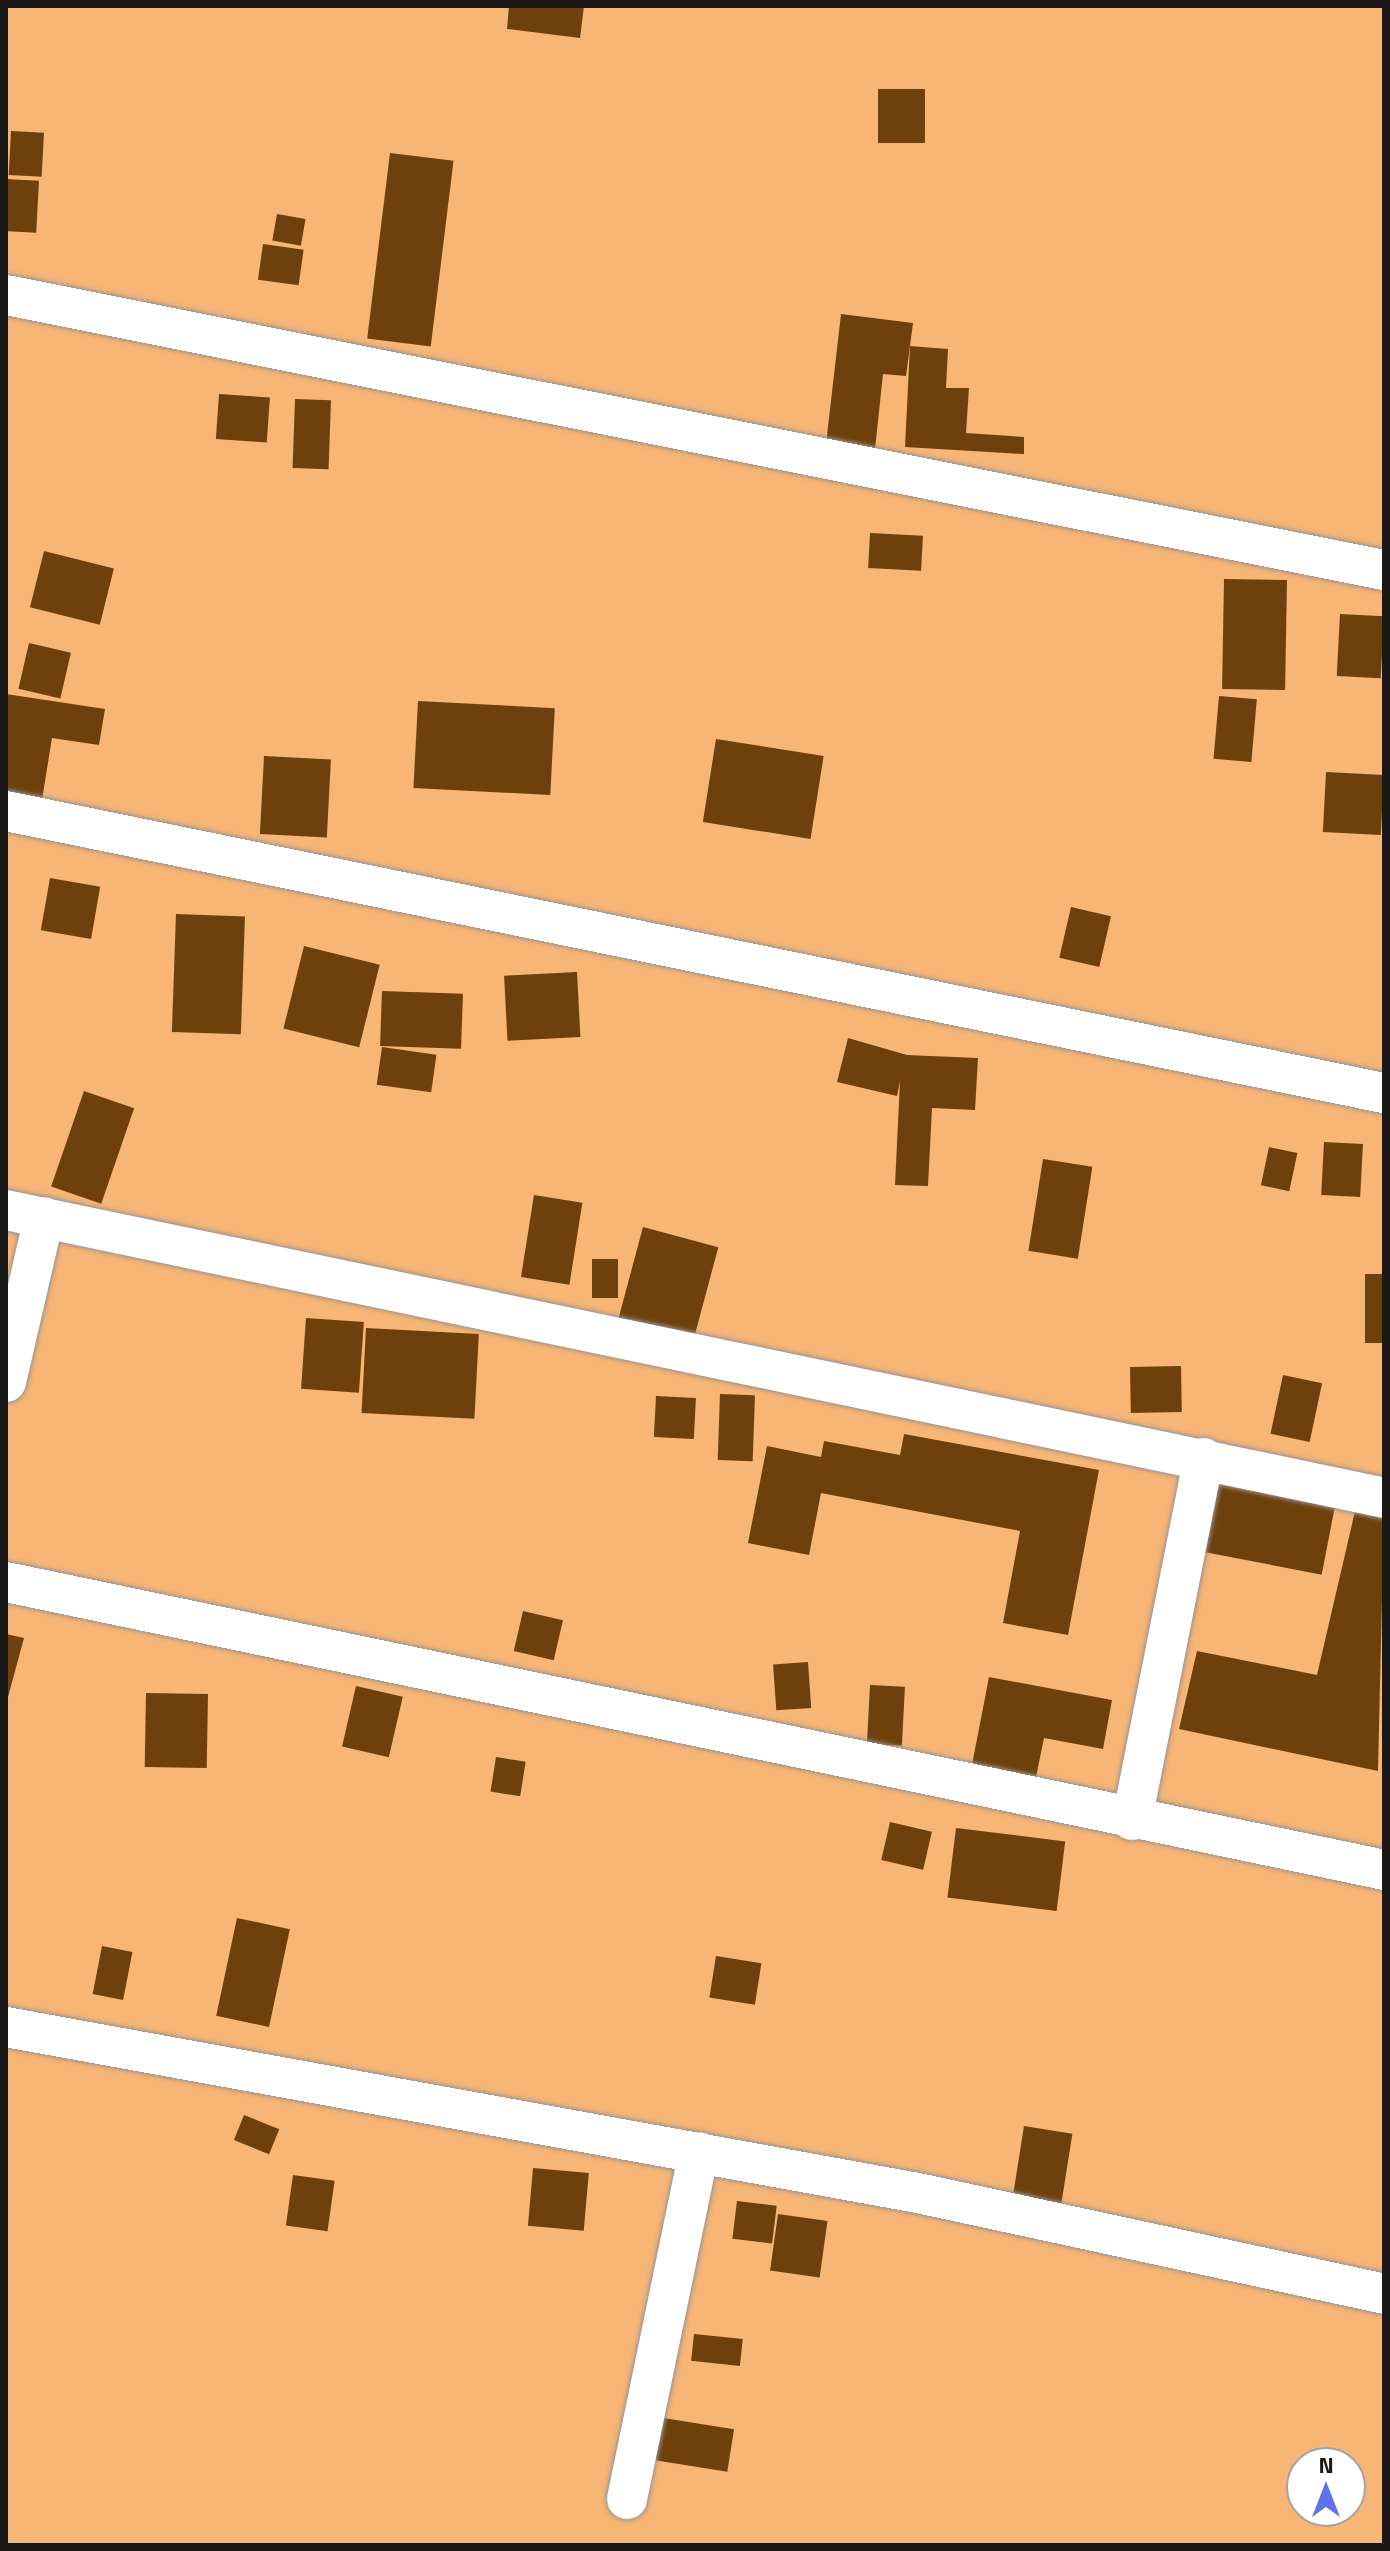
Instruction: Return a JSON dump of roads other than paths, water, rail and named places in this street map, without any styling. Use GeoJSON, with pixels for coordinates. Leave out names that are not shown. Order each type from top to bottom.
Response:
{"type":"FeatureCollection","features":[{"type":"Feature","properties":{"kind":"street"},"geometry":{"type":"LineString","coordinates":[[6,295],[1384,570]]}},
{"type":"Feature","properties":{"kind":"street"},"geometry":{"type":"LineString","coordinates":[[6,811],[1384,1093]]}},
{"type":"Feature","properties":{"kind":"street"},"geometry":{"type":"LineString","coordinates":[[6,1382],[25,1213],[1384,1498]]}},
{"type":"Feature","properties":{"kind":"street"},"geometry":{"type":"LineString","coordinates":[[1132,1820],[1204,1458]]}},
{"type":"Feature","properties":{"kind":"street"},"geometry":{"type":"LineString","coordinates":[[6,1582],[1132,1820],[1384,1870]]}},
{"type":"Feature","properties":{"kind":"street"},"geometry":{"type":"LineString","coordinates":[[6,2027],[699,2152],[1384,2294]]}},
{"type":"Feature","properties":{"kind":"street"},"geometry":{"type":"LineString","coordinates":[[627,2499],[699,2152]]}}]}
